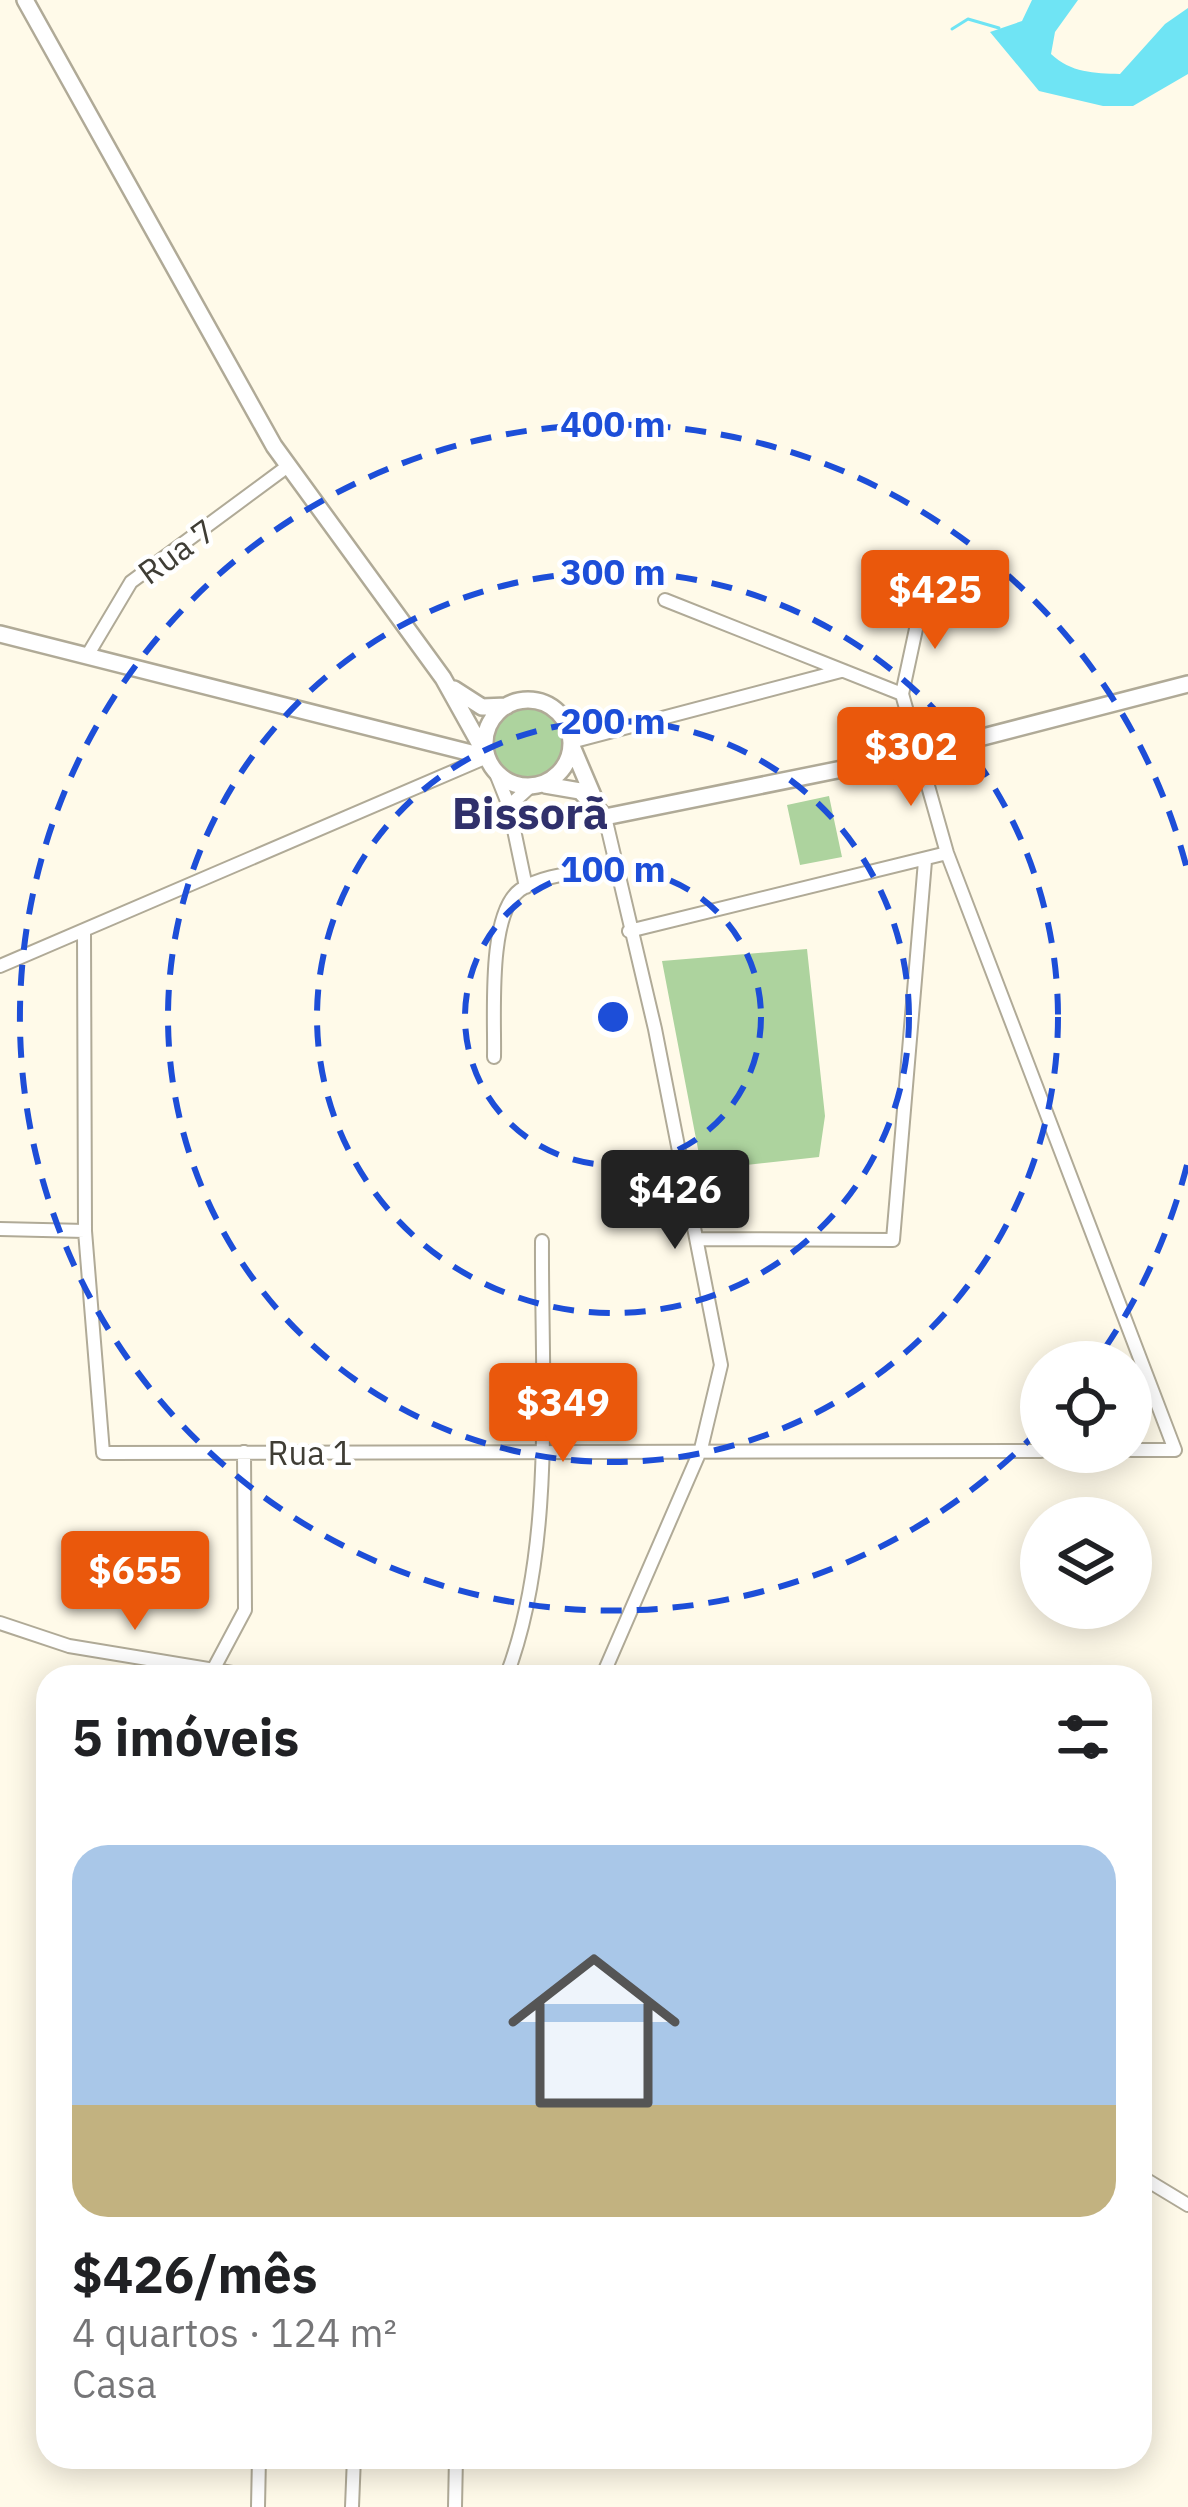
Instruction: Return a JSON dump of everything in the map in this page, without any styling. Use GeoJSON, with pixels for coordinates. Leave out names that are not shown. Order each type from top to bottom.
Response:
{"type":"FeatureCollection","features":[{"type":"Feature","properties":{"kind":"main road"},"geometry":{"type":"LineString","coordinates":[[25,0],[288,466],[443,679],[491,764]]}},
{"type":"Feature","properties":{"kind":"main road"},"geometry":{"type":"LineString","coordinates":[[0,634],[491,764],[533,786],[572,787],[605,817]]}},
{"type":"Feature","properties":{"kind":"main road"},"geometry":{"type":"LineString","coordinates":[[443,679],[473,704],[507,706],[531,701],[550,707],[564,721],[605,817]]}},
{"type":"Feature","properties":{"kind":"main road"},"geometry":{"type":"LineString","coordinates":[[605,817],[921,753],[1188,684]]}},
{"type":"Feature","properties":{"kind":"main road"},"geometry":{"type":"LineString","coordinates":[[491,764],[487,730],[507,706]]}},
{"type":"Feature","properties":{"kind":"main road"},"geometry":{"type":"LineString","coordinates":[[533,786],[562,770],[571,743]]}},
{"type":"Feature","properties":{"kind":"street","name":"Rua 7"},"geometry":{"type":"LineString","coordinates":[[87,656],[131,582],[288,466]]}},
{"type":"Feature","properties":{"kind":"street"},"geometry":{"type":"LineString","coordinates":[[665,600],[902,694]]}},
{"type":"Feature","properties":{"kind":"street"},"geometry":{"type":"LineString","coordinates":[[922,601],[902,694],[947,853],[1133,1341]]}},
{"type":"Feature","properties":{"kind":"street"},"geometry":{"type":"LineString","coordinates":[[571,743],[842,671]]}},
{"type":"Feature","properties":{"kind":"street"},"geometry":{"type":"LineString","coordinates":[[0,966],[491,764],[509,806],[526,887]]}},
{"type":"Feature","properties":{"kind":"street"},"geometry":{"type":"LineString","coordinates":[[509,806],[533,786]]}},
{"type":"Feature","properties":{"kind":"street"},"geometry":{"type":"LineString","coordinates":[[605,817],[721,1365],[701,1449],[607,1665]]}},
{"type":"Feature","properties":{"kind":"street"},"geometry":{"type":"LineString","coordinates":[[629,932],[947,853]]}},
{"type":"Feature","properties":{"kind":"street"},"geometry":{"type":"LineString","coordinates":[[698,1239],[893,1240],[925,861]]}},
{"type":"Feature","properties":{"kind":"street"},"geometry":{"type":"LineString","coordinates":[[494,1057],[498,935],[510,901],[526,887],[613,866]]}},
{"type":"Feature","properties":{"kind":"street","name":"Rua 1"},"geometry":{"type":"LineString","coordinates":[[84,930],[85,1232],[103,1453],[1020,1451]]}},
{"type":"Feature","properties":{"kind":"street"},"geometry":{"type":"LineString","coordinates":[[0,1229],[85,1232]]}},
{"type":"Feature","properties":{"kind":"street"},"geometry":{"type":"LineString","coordinates":[[510,1665],[526,1620],[540,1450],[542,1241]]}},
{"type":"Feature","properties":{"kind":"street"},"geometry":{"type":"LineString","coordinates":[[1152,1390],[1175,1450],[1152,1450]]}},
{"type":"Feature","properties":{"kind":"street"},"geometry":{"type":"LineString","coordinates":[[216,1665],[244,1610],[244,1452]]}},
{"type":"Feature","properties":{"kind":"street"},"geometry":{"type":"LineString","coordinates":[[0,1623],[68,1646],[184,1665]]}},
{"type":"Feature","properties":{"kind":"street"},"geometry":{"type":"LineString","coordinates":[[1152,2183],[1188,2205]]}},
{"type":"Feature","properties":{"kind":"street"},"geometry":{"type":"LineString","coordinates":[[258,2507],[259,2469]]}},
{"type":"Feature","properties":{"kind":"street"},"geometry":{"type":"LineString","coordinates":[[352,2507],[354,2469]]}},
{"type":"Feature","properties":{"kind":"street"},"geometry":{"type":"LineString","coordinates":[[455,2507],[456,2469]]}},
{"type":"Feature","properties":{"kind":"green space"},"geometry":{"type":"Polygon","coordinates":[[[528,708],[553,718],[563,743],[553,768],[528,778],[503,768],[493,743],[503,718],[528,708]]]}},
{"type":"Feature","properties":{"kind":"green space"},"geometry":{"type":"Polygon","coordinates":[[[829,796],[842,857],[800,865],[787,805],[829,796]]]}},
{"type":"Feature","properties":{"kind":"green space"},"geometry":{"type":"Polygon","coordinates":[[[807,949],[825,1116],[819,1157],[702,1170],[662,961],[807,949]]]}},
{"type":"Feature","properties":{"kind":"water"},"geometry":{"type":"Polygon","coordinates":[[[1032,0],[1078,0],[1055,32],[1051,54],[1075,68],[1110,74],[1120,74],[1165,24],[1188,8],[1188,74],[1133,106],[1103,106],[1039,91],[990,32],[1022,21],[1032,0]]]}},
{"type":"Feature","properties":{"kind":"waterway"},"geometry":{"type":"LineString","coordinates":[[952,29],[968,19],[999,28]]}},
{"type":"Feature","properties":{"kind":"district","name":"Bissorã"},"geometry":{"type":"Point","coordinates":[530,812]}}]}
